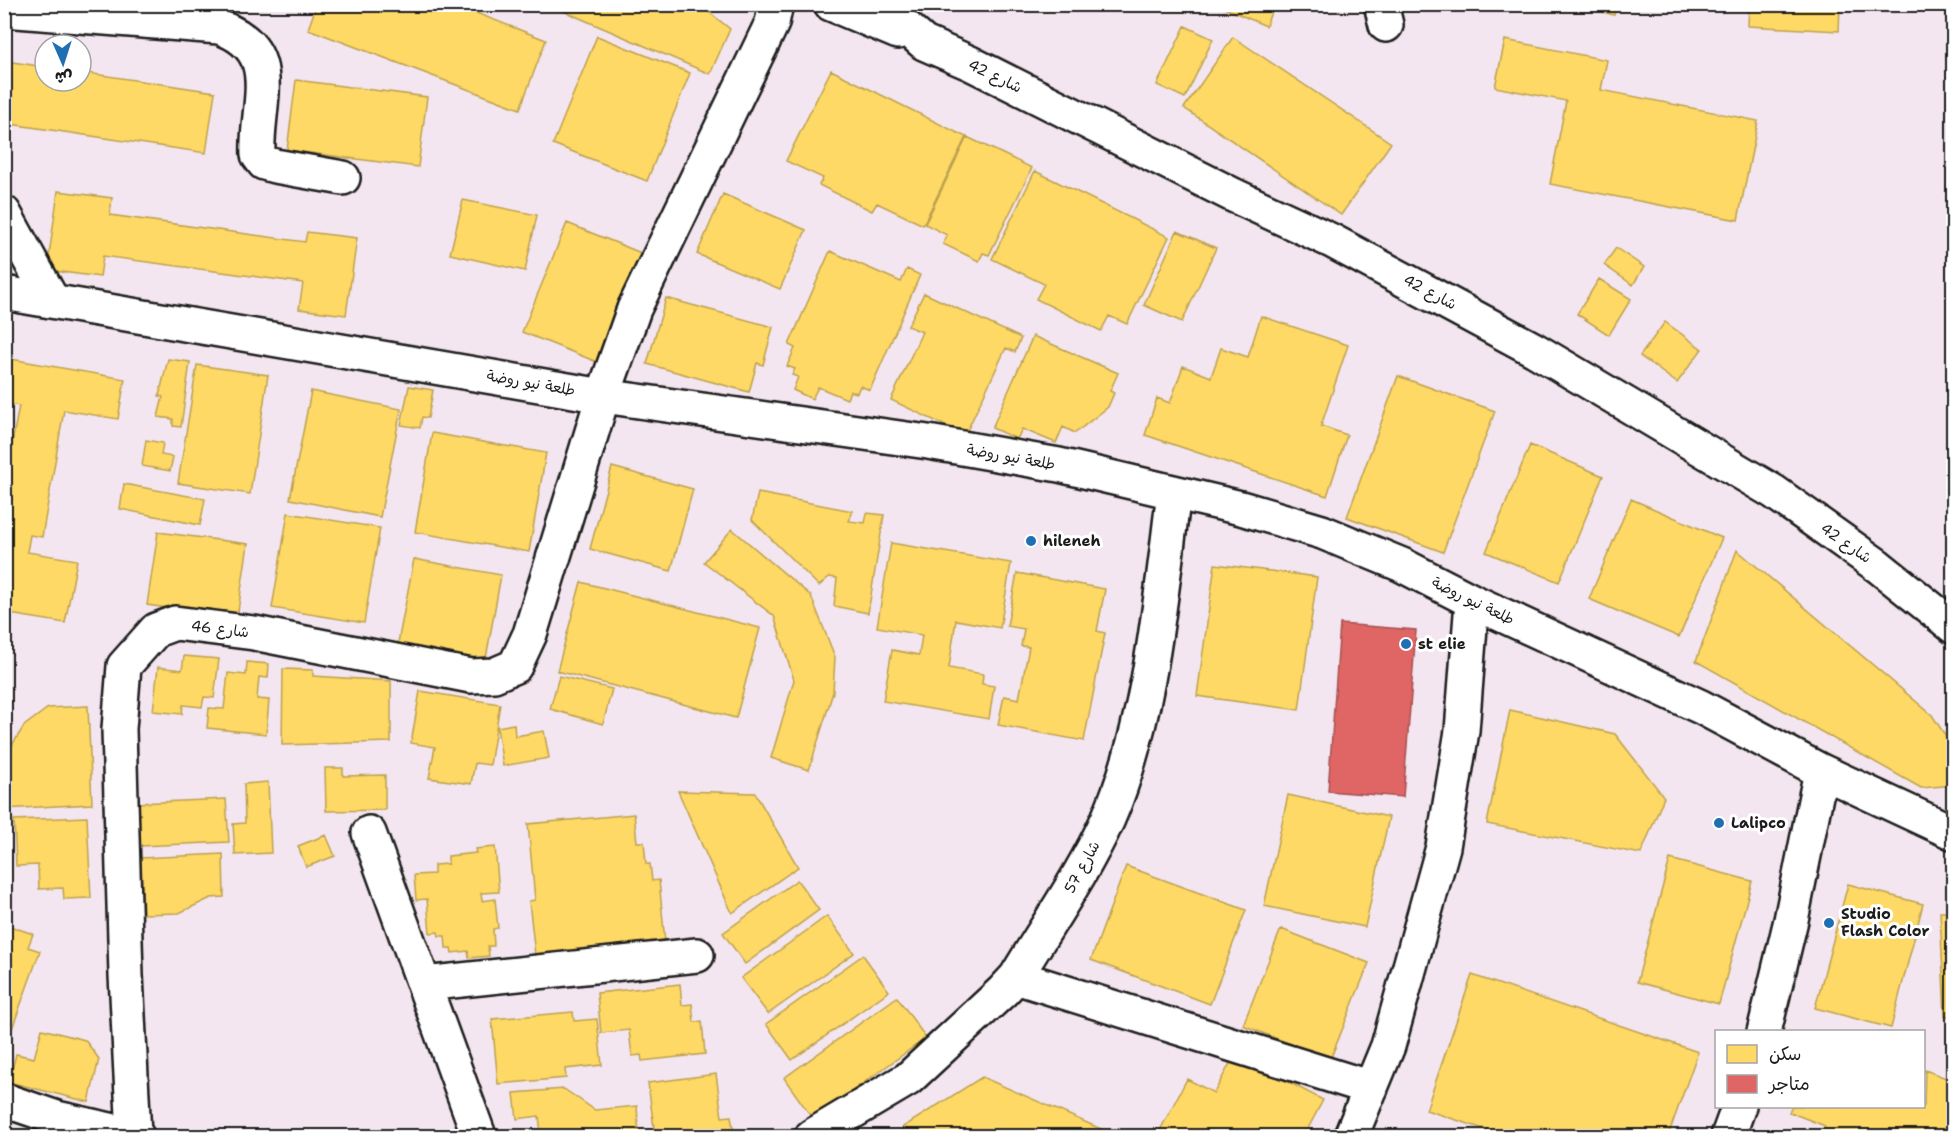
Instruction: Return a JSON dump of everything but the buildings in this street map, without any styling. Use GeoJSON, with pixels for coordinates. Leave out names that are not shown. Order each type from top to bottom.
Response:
{"type":"FeatureCollection","features":[{"type":"Feature","properties":{"kind":"street"},"geometry":{"type":"LineString","coordinates":[[831,4],[924,43]]}},
{"type":"Feature","properties":{"kind":"street","name":"شارع 42"},"geometry":{"type":"LineString","coordinates":[[880,4],[924,43],[980,68],[1233,195],[1332,241],[1525,344],[1774,492],[1878,566],[1953,627]]}},
{"type":"Feature","properties":{"kind":"street"},"geometry":{"type":"LineString","coordinates":[[4,10],[219,27],[236,33],[249,42],[264,80],[258,155],[264,163],[275,166],[343,178]]}},
{"type":"Feature","properties":{"kind":"street"},"geometry":{"type":"LineString","coordinates":[[603,396],[634,309],[782,11]]}},
{"type":"Feature","properties":{"kind":"street"},"geometry":{"type":"LineString","coordinates":[[4,213],[52,300]]}},
{"type":"Feature","properties":{"kind":"street","name":"طلعة نيو روضة"},"geometry":{"type":"LineString","coordinates":[[4,293],[603,396],[939,444],[1059,465],[1241,508],[1322,532],[1402,565],[1472,601],[1701,707],[1821,771],[1953,833]]}},
{"type":"Feature","properties":{"kind":"street","name":"شارع 46"},"geometry":{"type":"LineString","coordinates":[[135,1136],[126,975],[119,729],[124,666],[156,630],[175,623],[254,633],[471,676],[494,675],[515,666],[530,634],[603,396]]}},
{"type":"Feature","properties":{"kind":"street","name":"شارع 57"},"geometry":{"type":"LineString","coordinates":[[812,1137],[908,1079],[969,1025],[1016,977],[1087,860],[1108,817],[1137,725],[1148,669],[1174,492]]}},
{"type":"Feature","properties":{"kind":"street"},"geometry":{"type":"LineString","coordinates":[[1351,1137],[1388,1046],[1443,848],[1462,731],[1472,601]]}},
{"type":"Feature","properties":{"kind":"street"},"geometry":{"type":"LineString","coordinates":[[1764,1030],[1791,920],[1821,771]]}},
{"type":"Feature","properties":{"kind":"street"},"geometry":{"type":"LineString","coordinates":[[369,833],[479,1137]]}},
{"type":"Feature","properties":{"kind":"street"},"geometry":{"type":"LineString","coordinates":[[424,984],[697,955]]}},
{"type":"Feature","properties":{"kind":"street"},"geometry":{"type":"LineString","coordinates":[[1016,977],[1371,1088]]}},
{"type":"Feature","properties":{"kind":"street"},"geometry":{"type":"LineString","coordinates":[[4,1100],[57,1118],[135,1136]]}},
{"type":"Feature","properties":{"kind":"street"},"geometry":{"type":"LineString","coordinates":[[1728,1137],[1739,1108]]}},
{"type":"Feature","properties":{"kind":"place","name":"hileneh"},"geometry":{"type":"Point","coordinates":[1031,541]}},
{"type":"Feature","properties":{"kind":"place","name":"st elie"},"geometry":{"type":"Point","coordinates":[1406,644]}},
{"type":"Feature","properties":{"kind":"place","name":"Lalipco"},"geometry":{"type":"Point","coordinates":[1719,823]}},
{"type":"Feature","properties":{"kind":"place","name":"Studio Flash Color"},"geometry":{"type":"Point","coordinates":[1829,923]}}]}
